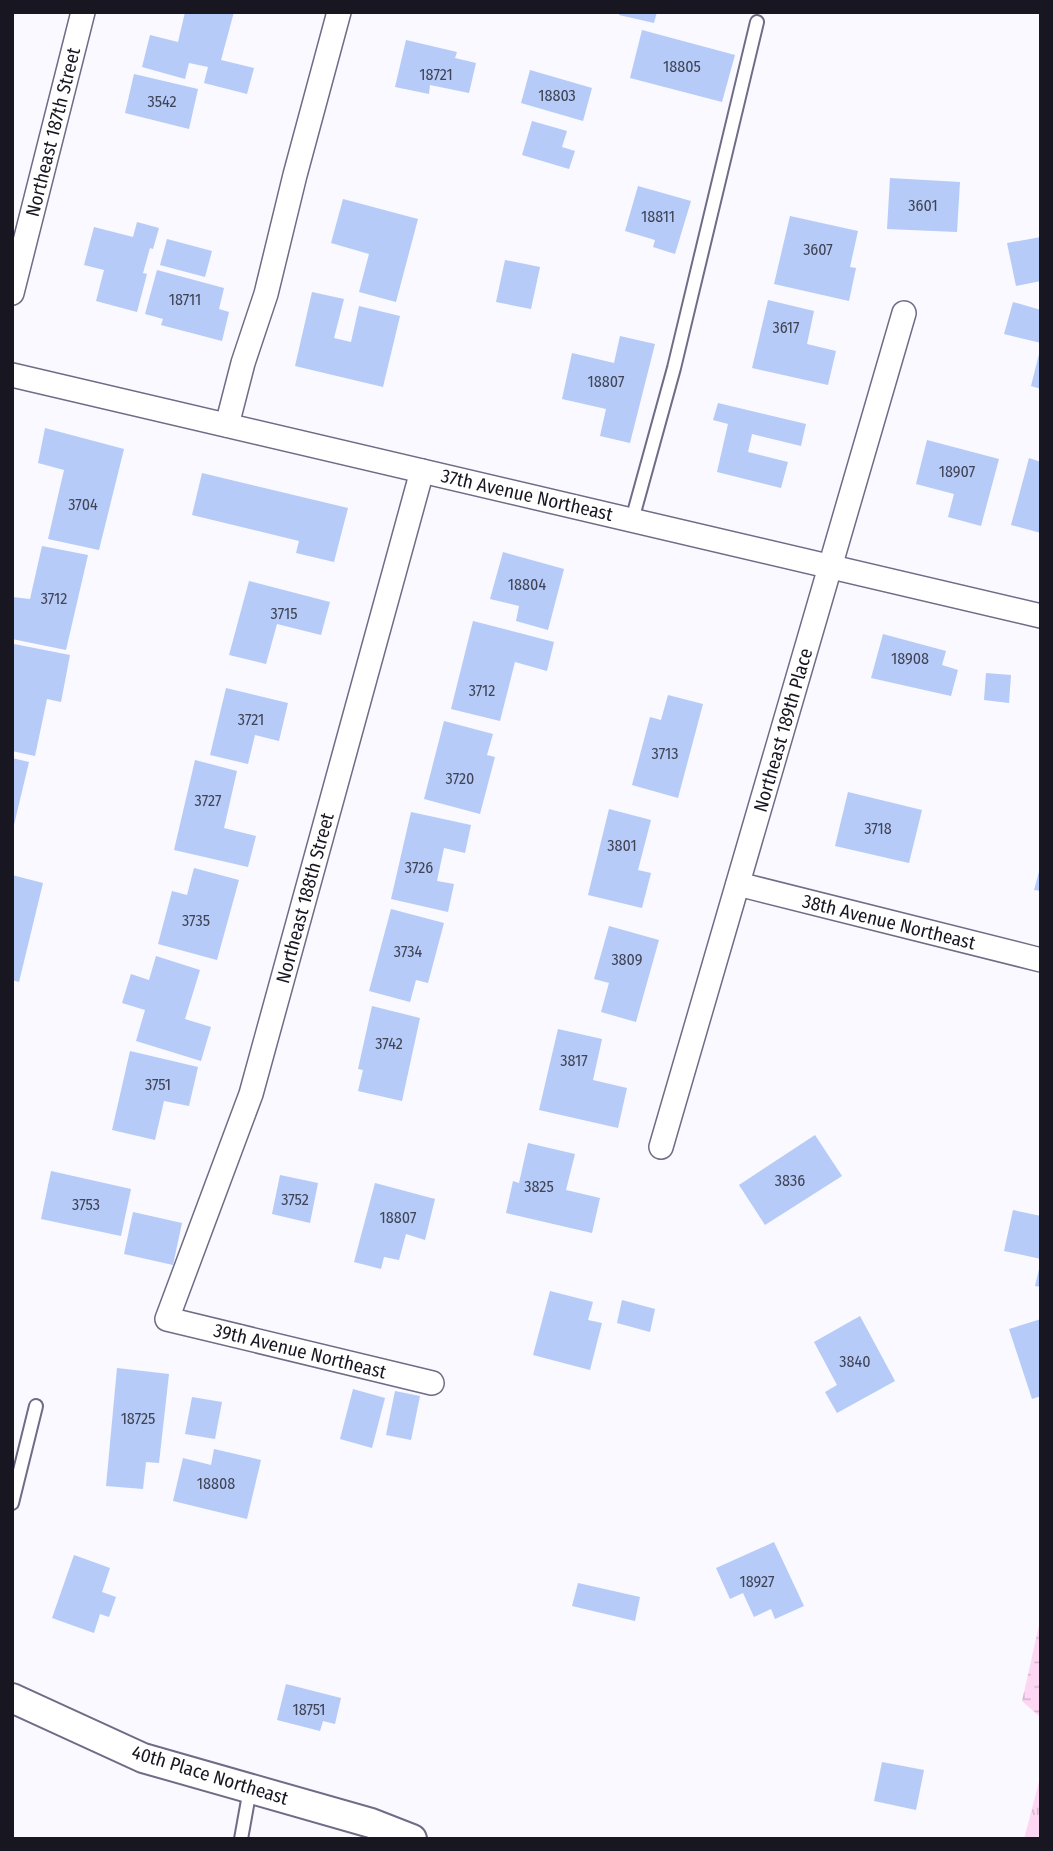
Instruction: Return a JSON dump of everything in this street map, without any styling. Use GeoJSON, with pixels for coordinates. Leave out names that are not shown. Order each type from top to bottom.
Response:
{"type":"FeatureCollection","features":[{"type":"Feature","properties":{"kind":"street","name":"Northeast 187th Street"},"geometry":{"type":"LineString","coordinates":[[12,293],[83,12]]}},
{"type":"Feature","properties":{"kind":"street"},"geometry":{"type":"LineString","coordinates":[[228,425],[243,363],[266,294],[339,12]]}},
{"type":"Feature","properties":{"kind":"street","name":"Northeast 189th Place"},"geometry":{"type":"LineString","coordinates":[[661,1147],[904,313]]}},
{"type":"Feature","properties":{"kind":"street","name":"37th Avenue Northeast"},"geometry":{"type":"LineString","coordinates":[[12,375],[1041,616]]}},
{"type":"Feature","properties":{"kind":"street","name":"Northeast 188th Street"},"geometry":{"type":"LineString","coordinates":[[167,1319],[251,1094],[422,471]]}},
{"type":"Feature","properties":{"kind":"street","name":"38th Avenue Northeast"},"geometry":{"type":"LineString","coordinates":[[738,884],[1041,960]]}},
{"type":"Feature","properties":{"kind":"street","name":"39th Avenue Northeast"},"geometry":{"type":"LineString","coordinates":[[167,1319],[432,1383]]}},
{"type":"Feature","properties":{"kind":"street","name":"40th Place Northeast"},"geometry":{"type":"LineString","coordinates":[[12,1698],[143,1758],[371,1823],[412,1839]]}},
{"type":"Feature","properties":{"kind":"lane"},"geometry":{"type":"LineString","coordinates":[[632,520],[674,368],[757,22]]}},
{"type":"Feature","properties":{"kind":"lane"},"geometry":{"type":"LineString","coordinates":[[12,1503],[36,1406]]}},
{"type":"Feature","properties":{"kind":"lane"},"geometry":{"type":"LineString","coordinates":[[241,1839],[250,1788]]}},
{"type":"Feature","properties":{"kind":"green space"},"geometry":{"type":"Polygon","coordinates":[[[1041,1622],[1041,1718],[1022,1701],[1041,1622]]]}},
{"type":"Feature","properties":{"kind":"green space"},"geometry":{"type":"Polygon","coordinates":[[[1041,1774],[1041,1839],[1024,1839],[1041,1774]]]}},
{"type":"Feature","properties":{"kind":"building"},"geometry":{"type":"Polygon","coordinates":[[[185,12],[234,12],[221,60],[254,68],[247,94],[204,83],[208,67],[189,63],[185,79],[142,67],[150,35],[178,42],[185,12]]]}},
{"type":"Feature","properties":{"kind":"building"},"geometry":{"type":"Polygon","coordinates":[[[620,12],[657,12],[654,23],[619,15],[620,12]]]}},
{"type":"Feature","properties":{"kind":"building"},"geometry":{"type":"Polygon","coordinates":[[[642,30],[735,55],[722,102],[630,78],[642,30]]]}},
{"type":"Feature","properties":{"kind":"building"},"geometry":{"type":"Polygon","coordinates":[[[406,40],[457,52],[455,58],[476,63],[469,93],[430,85],[429,94],[395,87],[406,40]]]}},
{"type":"Feature","properties":{"kind":"building"},"geometry":{"type":"Polygon","coordinates":[[[530,70],[592,88],[583,121],[521,103],[530,70]]]}},
{"type":"Feature","properties":{"kind":"building"},"geometry":{"type":"Polygon","coordinates":[[[134,74],[198,89],[189,129],[125,113],[134,74]]]}},
{"type":"Feature","properties":{"kind":"building"},"geometry":{"type":"Polygon","coordinates":[[[532,121],[567,131],[562,147],[575,151],[569,169],[522,155],[532,121]]]}},
{"type":"Feature","properties":{"kind":"building"},"geometry":{"type":"Polygon","coordinates":[[[890,178],[960,182],[957,232],[887,229],[890,178]]]}},
{"type":"Feature","properties":{"kind":"building"},"geometry":{"type":"Polygon","coordinates":[[[638,186],[691,201],[675,254],[653,247],[655,240],[625,231],[638,186]]]}},
{"type":"Feature","properties":{"kind":"building"},"geometry":{"type":"Polygon","coordinates":[[[343,199],[418,219],[396,302],[359,292],[369,254],[331,243],[343,199]]]}},
{"type":"Feature","properties":{"kind":"building"},"geometry":{"type":"Polygon","coordinates":[[[790,216],[858,231],[850,267],[856,268],[849,301],[774,284],[790,216]]]}},
{"type":"Feature","properties":{"kind":"building"},"geometry":{"type":"Polygon","coordinates":[[[137,222],[159,228],[143,273],[147,274],[137,312],[96,301],[104,270],[84,265],[94,227],[133,237],[137,222]]]}},
{"type":"Feature","properties":{"kind":"building"},"geometry":{"type":"Polygon","coordinates":[[[1041,237],[1041,281],[1016,286],[1007,243],[1041,237]]]}},
{"type":"Feature","properties":{"kind":"building"},"geometry":{"type":"Polygon","coordinates":[[[167,239],[212,251],[205,277],[160,265],[167,239]]]}},
{"type":"Feature","properties":{"kind":"building"},"geometry":{"type":"Polygon","coordinates":[[[505,260],[540,267],[531,309],[496,302],[505,260]]]}},
{"type":"Feature","properties":{"kind":"building"},"geometry":{"type":"Polygon","coordinates":[[[157,270],[224,288],[219,309],[229,312],[222,341],[161,325],[163,319],[145,314],[157,270]]]}},
{"type":"Feature","properties":{"kind":"building"},"geometry":{"type":"Polygon","coordinates":[[[312,292],[344,299],[334,338],[351,342],[359,306],[400,316],[383,387],[295,366],[312,292]]]}},
{"type":"Feature","properties":{"kind":"building"},"geometry":{"type":"Polygon","coordinates":[[[768,300],[814,311],[807,344],[836,351],[828,385],[752,368],[768,300]]]}},
{"type":"Feature","properties":{"kind":"building"},"geometry":{"type":"Polygon","coordinates":[[[1013,302],[1041,310],[1041,343],[1004,334],[1013,302]]]}},
{"type":"Feature","properties":{"kind":"building"},"geometry":{"type":"Polygon","coordinates":[[[620,336],[655,344],[630,443],[600,436],[606,409],[562,399],[572,353],[614,363],[620,336]]]}},
{"type":"Feature","properties":{"kind":"building"},"geometry":{"type":"Polygon","coordinates":[[[1041,350],[1041,389],[1031,386],[1041,350]]]}},
{"type":"Feature","properties":{"kind":"building"},"geometry":{"type":"Polygon","coordinates":[[[718,403],[806,424],[801,446],[752,434],[748,452],[788,462],[781,488],[717,472],[728,424],[713,420],[718,403]]]}},
{"type":"Feature","properties":{"kind":"building"},"geometry":{"type":"Polygon","coordinates":[[[45,428],[124,449],[99,550],[48,539],[64,470],[38,463],[45,428]]]}},
{"type":"Feature","properties":{"kind":"building"},"geometry":{"type":"Polygon","coordinates":[[[927,440],[999,459],[981,526],[948,517],[954,494],[916,484],[927,440]]]}},
{"type":"Feature","properties":{"kind":"building"},"geometry":{"type":"Polygon","coordinates":[[[1029,458],[1041,462],[1041,533],[1011,525],[1029,458]]]}},
{"type":"Feature","properties":{"kind":"building"},"geometry":{"type":"Polygon","coordinates":[[[202,473],[348,508],[334,562],[296,553],[299,541],[192,515],[202,473]]]}},
{"type":"Feature","properties":{"kind":"building"},"geometry":{"type":"Polygon","coordinates":[[[42,546],[88,555],[66,650],[12,639],[12,597],[30,599],[42,546]]]}},
{"type":"Feature","properties":{"kind":"building"},"geometry":{"type":"Polygon","coordinates":[[[503,552],[564,569],[548,630],[516,621],[519,606],[490,599],[503,552]]]}},
{"type":"Feature","properties":{"kind":"building"},"geometry":{"type":"Polygon","coordinates":[[[249,581],[330,602],[321,635],[277,624],[266,664],[229,655],[249,581]]]}},
{"type":"Feature","properties":{"kind":"building"},"geometry":{"type":"Polygon","coordinates":[[[473,621],[554,642],[547,671],[515,662],[500,721],[451,709],[473,621]]]}},
{"type":"Feature","properties":{"kind":"building"},"geometry":{"type":"Polygon","coordinates":[[[883,634],[946,651],[942,665],[958,670],[951,696],[871,678],[883,634]]]}},
{"type":"Feature","properties":{"kind":"building"},"geometry":{"type":"Polygon","coordinates":[[[14,644],[70,655],[61,702],[47,699],[35,756],[12,751],[14,644]]]}},
{"type":"Feature","properties":{"kind":"building"},"geometry":{"type":"Polygon","coordinates":[[[986,673],[1011,675],[1009,703],[984,700],[986,673]]]}},
{"type":"Feature","properties":{"kind":"building"},"geometry":{"type":"Polygon","coordinates":[[[226,688],[288,703],[279,741],[255,735],[248,764],[210,755],[226,688]]]}},
{"type":"Feature","properties":{"kind":"building"},"geometry":{"type":"Polygon","coordinates":[[[668,695],[703,704],[678,798],[632,785],[650,717],[661,720],[668,695]]]}},
{"type":"Feature","properties":{"kind":"building"},"geometry":{"type":"Polygon","coordinates":[[[444,721],[493,734],[487,755],[495,757],[480,814],[424,799],[444,721]]]}},
{"type":"Feature","properties":{"kind":"building"},"geometry":{"type":"Polygon","coordinates":[[[12,758],[29,762],[13,829],[12,828],[12,758]]]}},
{"type":"Feature","properties":{"kind":"building"},"geometry":{"type":"Polygon","coordinates":[[[195,760],[237,771],[224,828],[256,836],[248,867],[174,850],[195,760]]]}},
{"type":"Feature","properties":{"kind":"building"},"geometry":{"type":"Polygon","coordinates":[[[848,792],[922,810],[909,863],[835,846],[848,792]]]}},
{"type":"Feature","properties":{"kind":"building"},"geometry":{"type":"Polygon","coordinates":[[[609,809],[651,820],[638,870],[651,873],[642,908],[588,895],[609,809]]]}},
{"type":"Feature","properties":{"kind":"building"},"geometry":{"type":"Polygon","coordinates":[[[411,812],[471,825],[465,853],[444,848],[437,881],[454,884],[448,912],[391,899],[411,812]]]}},
{"type":"Feature","properties":{"kind":"building"},"geometry":{"type":"Polygon","coordinates":[[[194,868],[239,880],[217,960],[158,944],[172,891],[187,895],[194,868]]]}},
{"type":"Feature","properties":{"kind":"building"},"geometry":{"type":"Polygon","coordinates":[[[1041,868],[1041,891],[1034,890],[1041,868]]]}},
{"type":"Feature","properties":{"kind":"building"},"geometry":{"type":"Polygon","coordinates":[[[12,875],[43,883],[19,982],[12,980],[12,875]]]}},
{"type":"Feature","properties":{"kind":"building"},"geometry":{"type":"Polygon","coordinates":[[[391,909],[444,923],[428,983],[416,980],[410,1002],[369,991],[391,909]]]}},
{"type":"Feature","properties":{"kind":"building"},"geometry":{"type":"Polygon","coordinates":[[[609,926],[659,940],[636,1022],[601,1012],[609,983],[594,979],[609,926]]]}},
{"type":"Feature","properties":{"kind":"building"},"geometry":{"type":"Polygon","coordinates":[[[156,956],[200,970],[185,1019],[211,1027],[201,1061],[136,1041],[145,1010],[122,1003],[131,974],[149,980],[156,956]]]}},
{"type":"Feature","properties":{"kind":"building"},"geometry":{"type":"Polygon","coordinates":[[[372,1006],[420,1018],[402,1101],[358,1091],[363,1070],[358,1069],[372,1006]]]}},
{"type":"Feature","properties":{"kind":"building"},"geometry":{"type":"Polygon","coordinates":[[[558,1029],[602,1039],[593,1080],[627,1088],[618,1128],[539,1110],[558,1029]]]}},
{"type":"Feature","properties":{"kind":"building"},"geometry":{"type":"Polygon","coordinates":[[[130,1051],[198,1067],[189,1106],[164,1101],[155,1140],[112,1130],[130,1051]]]}},
{"type":"Feature","properties":{"kind":"building"},"geometry":{"type":"Polygon","coordinates":[[[815,1135],[842,1176],[765,1225],[739,1185],[815,1135]]]}},
{"type":"Feature","properties":{"kind":"building"},"geometry":{"type":"Polygon","coordinates":[[[528,1143],[575,1154],[566,1190],[600,1198],[592,1233],[506,1213],[513,1181],[519,1183],[528,1143]]]}},
{"type":"Feature","properties":{"kind":"building"},"geometry":{"type":"Polygon","coordinates":[[[51,1171],[131,1189],[121,1236],[41,1219],[51,1171]]]}},
{"type":"Feature","properties":{"kind":"building"},"geometry":{"type":"Polygon","coordinates":[[[280,1175],[318,1183],[310,1223],[272,1214],[280,1175]]]}},
{"type":"Feature","properties":{"kind":"building"},"geometry":{"type":"Polygon","coordinates":[[[375,1183],[435,1199],[425,1240],[406,1234],[399,1260],[384,1257],[381,1269],[354,1262],[375,1183]]]}},
{"type":"Feature","properties":{"kind":"building"},"geometry":{"type":"Polygon","coordinates":[[[1013,1210],[1041,1216],[1041,1259],[1004,1251],[1013,1210]]]}},
{"type":"Feature","properties":{"kind":"building"},"geometry":{"type":"Polygon","coordinates":[[[133,1212],[182,1223],[173,1265],[124,1254],[133,1212]]]}},
{"type":"Feature","properties":{"kind":"building"},"geometry":{"type":"Polygon","coordinates":[[[1041,1265],[1041,1287],[1035,1286],[1041,1265]]]}},
{"type":"Feature","properties":{"kind":"building"},"geometry":{"type":"Polygon","coordinates":[[[550,1291],[593,1302],[588,1320],[602,1323],[590,1370],[533,1355],[550,1291]]]}},
{"type":"Feature","properties":{"kind":"building"},"geometry":{"type":"Polygon","coordinates":[[[622,1300],[655,1309],[650,1332],[617,1323],[622,1300]]]}},
{"type":"Feature","properties":{"kind":"building"},"geometry":{"type":"Polygon","coordinates":[[[860,1316],[895,1381],[837,1413],[825,1392],[837,1385],[814,1342],[860,1316]]]}},
{"type":"Feature","properties":{"kind":"building"},"geometry":{"type":"Polygon","coordinates":[[[1041,1319],[1041,1396],[1032,1399],[1009,1329],[1041,1319]]]}},
{"type":"Feature","properties":{"kind":"building"},"geometry":{"type":"Polygon","coordinates":[[[117,1368],[169,1374],[159,1463],[146,1462],[143,1489],[106,1486],[117,1368]]]}},
{"type":"Feature","properties":{"kind":"building"},"geometry":{"type":"Polygon","coordinates":[[[353,1389],[385,1398],[372,1448],[340,1439],[353,1389]]]}},
{"type":"Feature","properties":{"kind":"building"},"geometry":{"type":"Polygon","coordinates":[[[395,1391],[420,1396],[411,1440],[386,1435],[395,1391]]]}},
{"type":"Feature","properties":{"kind":"building"},"geometry":{"type":"Polygon","coordinates":[[[192,1397],[222,1402],[215,1439],[185,1434],[192,1397]]]}},
{"type":"Feature","properties":{"kind":"building"},"geometry":{"type":"Polygon","coordinates":[[[214,1449],[261,1460],[247,1519],[173,1501],[183,1458],[211,1465],[214,1449]]]}},
{"type":"Feature","properties":{"kind":"building"},"geometry":{"type":"Polygon","coordinates":[[[774,1542],[804,1606],[775,1619],[771,1609],[754,1617],[743,1593],[730,1599],[716,1568],[774,1542]]]}},
{"type":"Feature","properties":{"kind":"building"},"geometry":{"type":"Polygon","coordinates":[[[74,1555],[110,1568],[102,1592],[116,1597],[109,1617],[100,1614],[94,1633],[52,1618],[74,1555]]]}},
{"type":"Feature","properties":{"kind":"building"},"geometry":{"type":"Polygon","coordinates":[[[578,1583],[640,1597],[635,1621],[572,1606],[578,1583]]]}},
{"type":"Feature","properties":{"kind":"building"},"geometry":{"type":"Polygon","coordinates":[[[286,1684],[341,1698],[335,1724],[323,1721],[320,1731],[277,1720],[286,1684]]]}},
{"type":"Feature","properties":{"kind":"building"},"geometry":{"type":"Polygon","coordinates":[[[882,1762],[924,1770],[916,1810],[874,1801],[882,1762]]]}}]}
